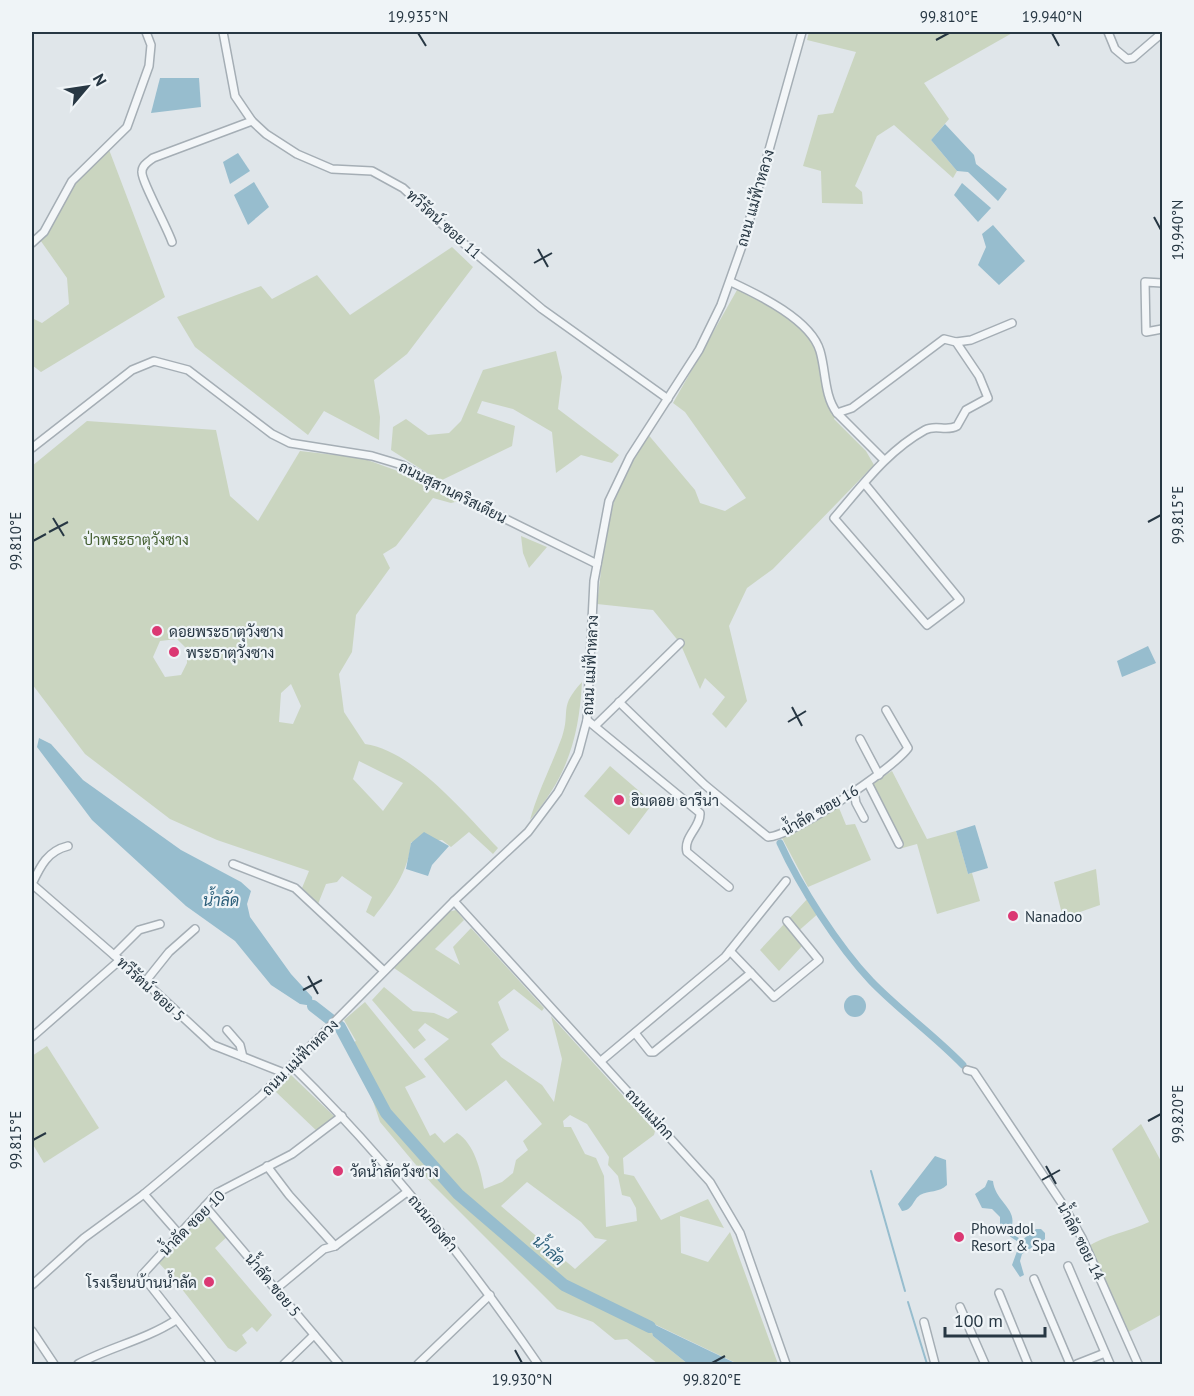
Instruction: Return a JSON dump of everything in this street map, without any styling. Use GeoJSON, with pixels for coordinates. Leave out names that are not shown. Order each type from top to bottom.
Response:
{"type":"FeatureCollection","features":[{"type":"Feature","properties":{"kind":"street"},"geometry":{"type":"LineString","coordinates":[[32,243],[44,232],[78,175],[127,127],[149,66],[151,45],[146,32]]}},
{"type":"Feature","properties":{"kind":"street","name":"ทวีรัตน์ ซอย 11"},"geometry":{"type":"LineString","coordinates":[[223,32],[234,96],[252,121],[297,154],[332,169],[372,171],[403,188],[456,237],[542,309],[668,399]]}},
{"type":"Feature","properties":{"kind":"street","name":"ถนน แม่ฟ้าหลวง"},"geometry":{"type":"LineString","coordinates":[[32,1285],[84,1238],[144,1194],[250,1107],[454,901],[518,842],[548,807],[578,754],[587,720],[597,564],[605,516],[614,487],[630,457],[707,336],[731,282],[802,32]]}},
{"type":"Feature","properties":{"kind":"street"},"geometry":{"type":"LineString","coordinates":[[1108,32],[1116,50],[1127,59],[1133,58],[1162,33]]}},
{"type":"Feature","properties":{"kind":"street"},"geometry":{"type":"LineString","coordinates":[[172,242],[164,219],[145,186],[141,175],[143,166],[153,158],[252,121]]}},
{"type":"Feature","properties":{"kind":"street"},"geometry":{"type":"LineString","coordinates":[[731,282],[803,325],[813,336],[820,350],[831,405],[884,460]]}},
{"type":"Feature","properties":{"kind":"street"},"geometry":{"type":"LineString","coordinates":[[1162,283],[1145,282],[1144,290],[1146,332],[1162,329]]}},
{"type":"Feature","properties":{"kind":"street"},"geometry":{"type":"LineString","coordinates":[[837,413],[852,408],[904,371],[939,340],[956,342],[971,340],[1012,323]]}},
{"type":"Feature","properties":{"kind":"street"},"geometry":{"type":"LineString","coordinates":[[864,483],[960,600],[927,626],[834,518],[864,483],[884,460],[927,429],[947,430],[957,426],[966,410],[988,398],[979,376],[956,342]]}},
{"type":"Feature","properties":{"kind":"street","name":"ถนนสุสานคริสเตียน"},"geometry":{"type":"LineString","coordinates":[[32,448],[132,370],[154,361],[188,370],[272,434],[290,443],[372,456],[402,465],[459,496],[597,564]]}},
{"type":"Feature","properties":{"kind":"street"},"geometry":{"type":"LineString","coordinates":[[596,725],[680,643]]}},
{"type":"Feature","properties":{"kind":"street","name":"น้ำลัด ซอย 16"},"geometry":{"type":"LineString","coordinates":[[619,702],[705,784],[768,837],[780,834],[891,768],[908,748],[886,710]]}},
{"type":"Feature","properties":{"kind":"street"},"geometry":{"type":"LineString","coordinates":[[587,720],[596,725],[700,813],[701,818],[686,843],[687,852],[729,887]]}},
{"type":"Feature","properties":{"kind":"street"},"geometry":{"type":"LineString","coordinates":[[860,739],[879,775]]}},
{"type":"Feature","properties":{"kind":"street"},"geometry":{"type":"LineString","coordinates":[[868,783],[899,844]]}},
{"type":"Feature","properties":{"kind":"street"},"geometry":{"type":"LineString","coordinates":[[854,792],[856,803],[864,818]]}},
{"type":"Feature","properties":{"kind":"street"},"geometry":{"type":"LineString","coordinates":[[32,884],[44,861],[53,853],[68,846]]}},
{"type":"Feature","properties":{"kind":"street"},"geometry":{"type":"LineString","coordinates":[[232,864],[295,888],[384,971]]}},
{"type":"Feature","properties":{"kind":"street"},"geometry":{"type":"LineString","coordinates":[[602,1061],[730,951],[786,881]]}},
{"type":"Feature","properties":{"kind":"street","name":"ทวีรัตน์ ซอย 5"},"geometry":{"type":"LineString","coordinates":[[32,884],[145,981],[213,1045],[284,1073]]}},
{"type":"Feature","properties":{"kind":"street","name":"ถนนแม่กก"},"geometry":{"type":"LineString","coordinates":[[454,901],[691,1158],[723,1201],[757,1277],[786,1365]]}},
{"type":"Feature","properties":{"kind":"street"},"geometry":{"type":"LineString","coordinates":[[730,951],[774,997],[819,960],[787,921]]}},
{"type":"Feature","properties":{"kind":"street"},"geometry":{"type":"LineString","coordinates":[[114,955],[139,930],[160,924]]}},
{"type":"Feature","properties":{"kind":"street"},"geometry":{"type":"LineString","coordinates":[[145,981],[169,952],[195,928]]}},
{"type":"Feature","properties":{"kind":"street"},"geometry":{"type":"LineString","coordinates":[[32,1037],[120,960]]}},
{"type":"Feature","properties":{"kind":"street"},"geometry":{"type":"LineString","coordinates":[[635,1033],[650,1052],[654,1052],[751,973]]}},
{"type":"Feature","properties":{"kind":"street"},"geometry":{"type":"LineString","coordinates":[[227,1029],[240,1045],[243,1057]]}},
{"type":"Feature","properties":{"kind":"street","name":"ถนนกองคำ"},"geometry":{"type":"LineString","coordinates":[[292,1066],[342,1116],[407,1192],[490,1294],[538,1365]]}},
{"type":"Feature","properties":{"kind":"street","name":"น้ำลัด ซอย 14"},"geometry":{"type":"LineString","coordinates":[[967,1070],[974,1072],[1064,1205],[1087,1247],[1138,1365]]}},
{"type":"Feature","properties":{"kind":"street","name":"น้ำลัด ซอย 10"},"geometry":{"type":"LineString","coordinates":[[212,1365],[142,1275],[217,1193],[292,1154],[342,1116]]}},
{"type":"Feature","properties":{"kind":"street"},"geometry":{"type":"LineString","coordinates":[[267,1166],[335,1246]]}},
{"type":"Feature","properties":{"kind":"street"},"geometry":{"type":"LineString","coordinates":[[277,1288],[324,1249],[335,1246],[407,1192]]}},
{"type":"Feature","properties":{"kind":"street"},"geometry":{"type":"LineString","coordinates":[[144,1194],[179,1234]]}},
{"type":"Feature","properties":{"kind":"street","name":"น้ำลัด ซอย 5"},"geometry":{"type":"LineString","coordinates":[[205,1206],[277,1288],[339,1365]]}},
{"type":"Feature","properties":{"kind":"street"},"geometry":{"type":"LineString","coordinates":[[1068,1266],[1110,1365]]}},
{"type":"Feature","properties":{"kind":"street"},"geometry":{"type":"LineString","coordinates":[[1034,1279],[1070,1365]]}},
{"type":"Feature","properties":{"kind":"street"},"geometry":{"type":"LineString","coordinates":[[999,1293],[1028,1365]]}},
{"type":"Feature","properties":{"kind":"street"},"geometry":{"type":"LineString","coordinates":[[418,1365],[490,1294]]}},
{"type":"Feature","properties":{"kind":"street"},"geometry":{"type":"LineString","coordinates":[[960,1308],[985,1365]]}},
{"type":"Feature","properties":{"kind":"street"},"geometry":{"type":"LineString","coordinates":[[78,1365],[96,1355],[146,1338],[176,1320]]}},
{"type":"Feature","properties":{"kind":"street"},"geometry":{"type":"LineString","coordinates":[[924,1322],[935,1365]]}},
{"type":"Feature","properties":{"kind":"street"},"geometry":{"type":"LineString","coordinates":[[32,1331],[54,1365]]}},
{"type":"Feature","properties":{"kind":"street"},"geometry":{"type":"LineString","coordinates":[[284,1365],[314,1335]]}},
{"type":"Feature","properties":{"kind":"street"},"geometry":{"type":"LineString","coordinates":[[1077,1365],[1105,1353]]}},
{"type":"Feature","properties":{"kind":"green space"},"geometry":{"type":"Polygon","coordinates":[[[809,32],[1014,32],[924,83],[949,119],[931,140],[957,171],[953,178],[894,125],[877,136],[855,186],[862,192],[863,204],[822,203],[821,171],[803,166],[818,115],[833,113],[856,52],[807,40],[809,32]]]}},
{"type":"Feature","properties":{"kind":"green space"},"geometry":{"type":"Polygon","coordinates":[[[108,147],[165,297],[41,372],[32,365],[32,318],[42,323],[69,304],[67,278],[38,237],[70,185],[108,147]]]}},
{"type":"Feature","properties":{"kind":"green space"},"geometry":{"type":"Polygon","coordinates":[[[452,247],[473,267],[407,354],[374,380],[380,417],[379,440],[324,411],[308,435],[195,347],[177,317],[261,286],[272,299],[317,275],[350,315],[452,247]]]}},
{"type":"Feature","properties":{"kind":"green space"},"geometry":{"type":"Polygon","coordinates":[[[737,290],[756,296],[780,308],[808,330],[819,354],[831,405],[837,413],[834,419],[866,451],[874,465],[773,569],[747,588],[729,626],[747,701],[726,728],[712,714],[725,697],[705,678],[700,689],[680,643],[653,610],[597,604],[605,538],[617,489],[646,432],[695,490],[700,503],[725,511],[746,498],[685,412],[673,403],[737,290]]]}},
{"type":"Feature","properties":{"kind":"green space"},"geometry":{"type":"Polygon","coordinates":[[[556,351],[562,377],[558,409],[619,455],[612,463],[581,455],[556,473],[552,432],[513,409],[482,401],[477,413],[515,426],[512,446],[440,481],[391,450],[393,427],[406,419],[428,435],[449,433],[461,421],[483,370],[556,351]]]}},
{"type":"Feature","properties":{"kind":"green space","name":"ป่าพระธาตุวังซาง"},"geometry":{"type":"Polygon","coordinates":[[[87,421],[216,430],[230,496],[258,521],[300,451],[362,458],[417,478],[459,501],[451,503],[433,498],[396,546],[383,554],[390,568],[356,615],[352,652],[339,674],[344,712],[365,744],[402,758],[420,771],[454,802],[498,848],[493,854],[469,832],[451,847],[442,840],[411,842],[403,873],[374,917],[366,912],[372,897],[342,876],[337,882],[326,884],[318,904],[302,888],[309,871],[217,840],[170,819],[85,754],[32,684],[32,466],[87,421]],[[177,639],[160,641],[153,657],[165,677],[181,675],[187,663],[187,649],[177,639]],[[291,684],[281,693],[279,722],[293,724],[301,706],[291,684]],[[359,761],[353,779],[383,811],[403,783],[359,761]]]}},
{"type":"Feature","properties":{"kind":"green space"},"geometry":{"type":"Polygon","coordinates":[[[521,536],[547,547],[529,568],[523,553],[521,536]]]}},
{"type":"Feature","properties":{"kind":"green space"},"geometry":{"type":"Polygon","coordinates":[[[582,682],[578,721],[569,756],[553,788],[530,820],[562,737],[567,704],[582,682]]]}},
{"type":"Feature","properties":{"kind":"green space","name":"ฮิมดอย อารีน่า"},"geometry":{"type":"Polygon","coordinates":[[[610,766],[653,803],[629,835],[584,796],[610,766]]]}},
{"type":"Feature","properties":{"kind":"green space"},"geometry":{"type":"Polygon","coordinates":[[[892,771],[927,839],[956,831],[968,874],[972,873],[980,901],[937,914],[917,844],[899,849],[888,819],[869,785],[892,771]]]}},
{"type":"Feature","properties":{"kind":"green space"},"geometry":{"type":"Polygon","coordinates":[[[837,803],[846,825],[855,824],[871,860],[808,887],[780,834],[837,803]]]}},
{"type":"Feature","properties":{"kind":"green space"},"geometry":{"type":"Polygon","coordinates":[[[1096,869],[1100,905],[1063,918],[1054,882],[1096,869]]]}},
{"type":"Feature","properties":{"kind":"green space"},"geometry":{"type":"Polygon","coordinates":[[[810,896],[820,912],[795,934],[803,945],[779,971],[760,950],[810,896]]]}},
{"type":"Feature","properties":{"kind":"green space"},"geometry":{"type":"Polygon","coordinates":[[[456,910],[464,920],[435,949],[460,965],[453,947],[471,928],[544,1008],[542,1011],[514,989],[498,1002],[509,1030],[491,1044],[501,1057],[542,1085],[554,1102],[562,1059],[551,1016],[655,1131],[654,1135],[623,1158],[624,1174],[634,1176],[661,1220],[708,1199],[724,1228],[680,1216],[681,1253],[708,1262],[730,1232],[778,1364],[738,1364],[650,1322],[653,1336],[688,1364],[658,1364],[627,1339],[615,1340],[593,1322],[557,1309],[432,1184],[380,1122],[367,1083],[346,1046],[356,1041],[344,1020],[365,1002],[426,1077],[405,1087],[430,1136],[435,1133],[444,1143],[457,1133],[463,1138],[476,1158],[484,1189],[502,1182],[513,1173],[516,1160],[528,1150],[523,1141],[542,1124],[506,1080],[466,1111],[424,1059],[449,1039],[425,1023],[418,1030],[426,1040],[414,1049],[372,1000],[384,987],[413,1011],[434,1013],[448,1019],[458,1012],[394,968],[447,912],[456,910]],[[570,1115],[563,1121],[564,1127],[571,1127],[585,1154],[596,1158],[604,1176],[606,1227],[637,1221],[636,1208],[630,1197],[622,1195],[618,1176],[608,1165],[609,1157],[587,1124],[570,1115]],[[527,1182],[501,1206],[575,1269],[607,1240],[595,1238],[581,1222],[527,1182]]]}},
{"type":"Feature","properties":{"kind":"green space"},"geometry":{"type":"Polygon","coordinates":[[[47,1046],[99,1128],[44,1163],[32,1143],[32,1056],[47,1046]]]}},
{"type":"Feature","properties":{"kind":"green space"},"geometry":{"type":"Polygon","coordinates":[[[291,1075],[335,1117],[319,1133],[276,1092],[291,1075]]]}},
{"type":"Feature","properties":{"kind":"green space"},"geometry":{"type":"Polygon","coordinates":[[[1141,1124],[1162,1163],[1162,1314],[1125,1334],[1087,1247],[1101,1239],[1149,1222],[1112,1149],[1141,1124]]]}},
{"type":"Feature","properties":{"kind":"green space"},"geometry":{"type":"Polygon","coordinates":[[[205,1206],[230,1234],[215,1248],[272,1315],[257,1332],[252,1327],[242,1335],[247,1343],[236,1352],[228,1348],[174,1279],[156,1260],[205,1206]]]}},
{"type":"Feature","properties":{"kind":"water"},"geometry":{"type":"Polygon","coordinates":[[[160,78],[199,78],[201,107],[151,113],[160,78]]]}},
{"type":"Feature","properties":{"kind":"water"},"geometry":{"type":"Polygon","coordinates":[[[945,124],[974,155],[976,164],[1007,189],[998,201],[968,172],[957,171],[931,140],[945,124]]]}},
{"type":"Feature","properties":{"kind":"water"},"geometry":{"type":"Polygon","coordinates":[[[238,153],[250,171],[230,184],[223,162],[238,153]]]}},
{"type":"Feature","properties":{"kind":"water"},"geometry":{"type":"Polygon","coordinates":[[[254,182],[269,207],[248,225],[234,195],[254,182]]]}},
{"type":"Feature","properties":{"kind":"water"},"geometry":{"type":"Polygon","coordinates":[[[962,183],[991,208],[978,222],[954,195],[962,183]]]}},
{"type":"Feature","properties":{"kind":"water"},"geometry":{"type":"Polygon","coordinates":[[[993,225],[1025,261],[999,285],[978,265],[986,247],[982,234],[993,225]]]}},
{"type":"Feature","properties":{"kind":"water"},"geometry":{"type":"Polygon","coordinates":[[[1148,646],[1156,663],[1122,677],[1117,661],[1148,646]]]}},
{"type":"Feature","properties":{"kind":"water","name":"น้ำลัด"},"geometry":{"type":"Polygon","coordinates":[[[39,738],[51,744],[83,780],[181,850],[241,882],[251,891],[247,904],[250,917],[291,974],[312,997],[313,1006],[300,1004],[271,985],[235,941],[186,906],[92,820],[37,747],[39,738]]]}},
{"type":"Feature","properties":{"kind":"water"},"geometry":{"type":"Polygon","coordinates":[[[975,825],[988,868],[968,874],[956,831],[975,825]]]}},
{"type":"Feature","properties":{"kind":"water"},"geometry":{"type":"Polygon","coordinates":[[[424,832],[449,846],[432,865],[428,876],[406,869],[411,843],[424,832]]]}},
{"type":"Feature","properties":{"kind":"water"},"geometry":{"type":"Polygon","coordinates":[[[855,995],[863,998],[866,1006],[863,1014],[855,1017],[847,1014],[844,1006],[847,998],[855,995]]]}},
{"type":"Feature","properties":{"kind":"water"},"geometry":{"type":"Polygon","coordinates":[[[935,1156],[946,1160],[947,1185],[920,1195],[910,1207],[902,1211],[898,1204],[935,1156]]]}},
{"type":"Feature","properties":{"kind":"water"},"geometry":{"type":"Polygon","coordinates":[[[988,1180],[993,1181],[998,1195],[1010,1212],[1012,1224],[1009,1232],[1022,1240],[1036,1229],[1041,1229],[1045,1233],[1045,1239],[1022,1254],[1020,1261],[1024,1275],[1020,1277],[1012,1265],[1020,1243],[1000,1230],[1000,1217],[992,1209],[982,1208],[975,1194],[985,1187],[988,1180]]]}},
{"type":"Feature","properties":{"kind":"water"},"geometry":{"type":"Polygon","coordinates":[[[649,1322],[738,1364],[688,1364],[653,1336],[649,1322]]]}},
{"type":"Feature","properties":{"kind":"waterway"},"geometry":{"type":"LineString","coordinates":[[780,843],[821,915],[858,967],[882,992],[963,1065]]}},
{"type":"Feature","properties":{"kind":"waterway","name":"น้ำลัด"},"geometry":{"type":"LineString","coordinates":[[313,1006],[340,1027],[386,1113],[458,1194],[564,1285],[650,1327]]}},
{"type":"Feature","properties":{"kind":"waterway"},"geometry":{"type":"LineString","coordinates":[[871,1171],[905,1291]]}},
{"type":"Feature","properties":{"kind":"waterway"},"geometry":{"type":"LineString","coordinates":[[908,1302],[927,1364]]}},
{"type":"Feature","properties":{"kind":"place","name":"ดอยพระธาตุวังซาง"},"geometry":{"type":"Point","coordinates":[157,631]}},
{"type":"Feature","properties":{"kind":"place","name":"พระธาตุวังซาง"},"geometry":{"type":"Point","coordinates":[174,652]}},
{"type":"Feature","properties":{"kind":"place","name":"ฮิมดอย อารีน่า"},"geometry":{"type":"Point","coordinates":[619,800]}},
{"type":"Feature","properties":{"kind":"place","name":"Nanadoo"},"geometry":{"type":"Point","coordinates":[1013,916]}},
{"type":"Feature","properties":{"kind":"place","name":"วัดน้ำลัดวังซาง"},"geometry":{"type":"Point","coordinates":[338,1171]}},
{"type":"Feature","properties":{"kind":"place","name":"Phowadol Resort & Spa"},"geometry":{"type":"Point","coordinates":[959,1237]}},
{"type":"Feature","properties":{"kind":"place","name":"โรงเรียนบ้านน้ำลัด"},"geometry":{"type":"Point","coordinates":[209,1282]}}]}
